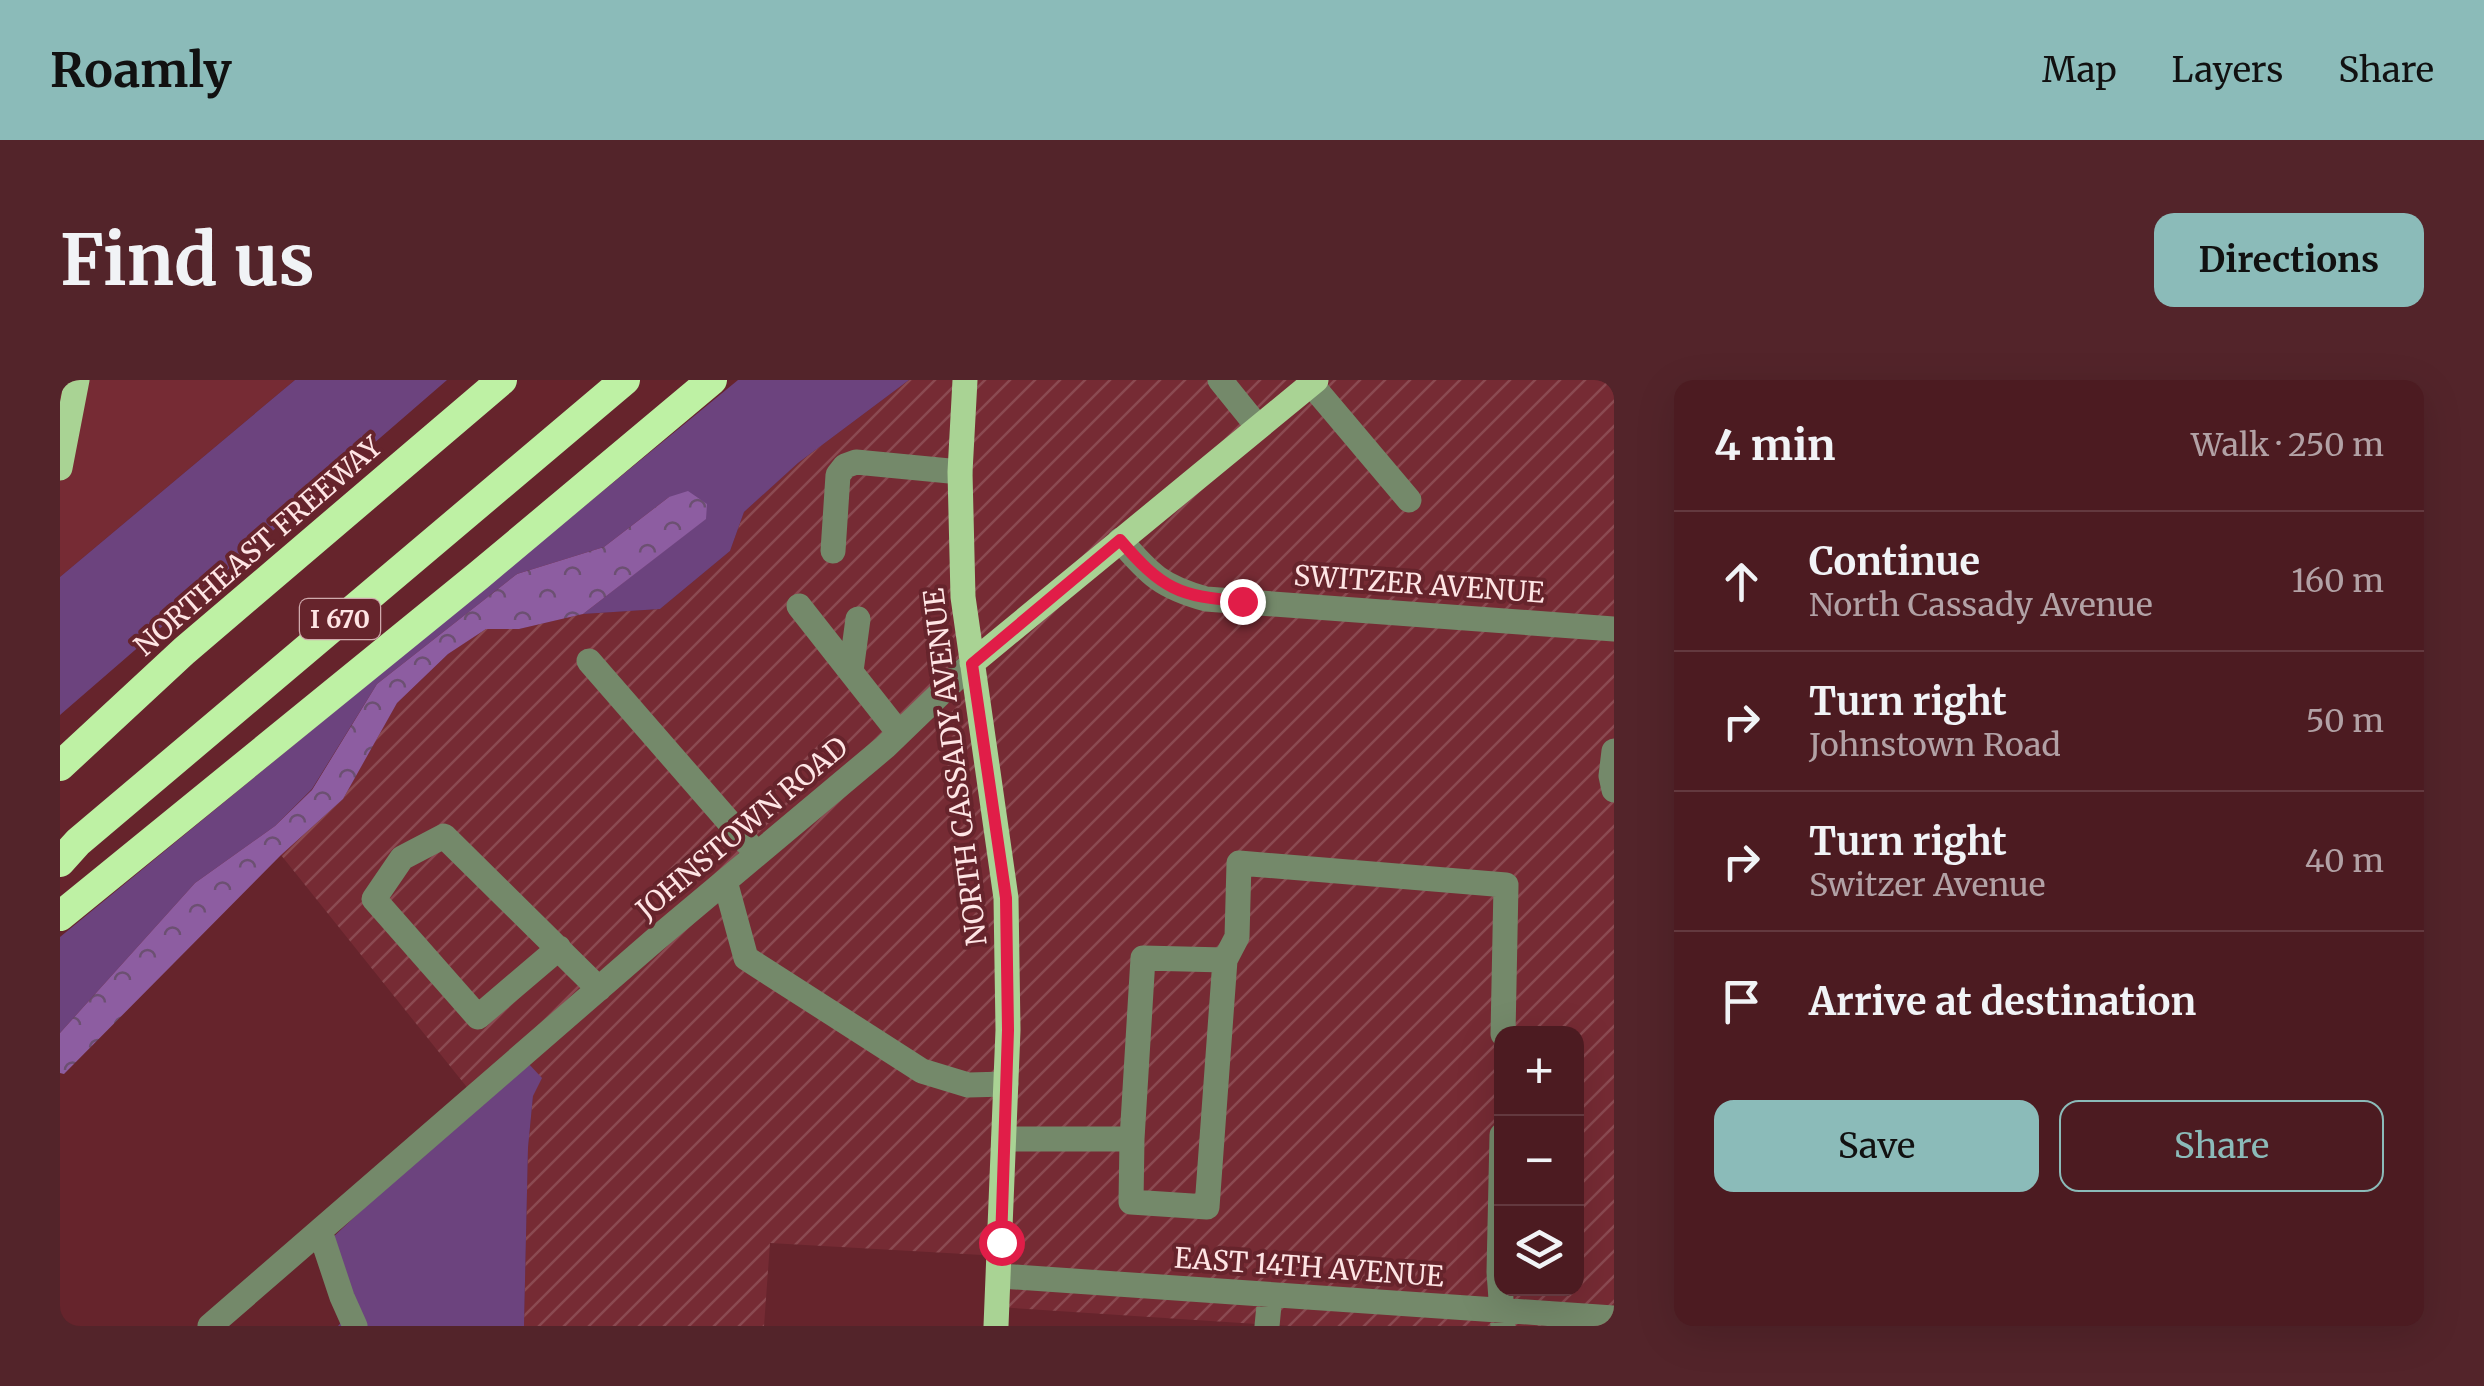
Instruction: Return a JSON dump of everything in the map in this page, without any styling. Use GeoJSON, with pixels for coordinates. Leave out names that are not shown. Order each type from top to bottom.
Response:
{"type":"FeatureCollection","features":[{"type":"Feature","properties":{"kind":"highway","name":"NORTHEAST FREEWAY"},"geometry":{"type":"LineString","coordinates":[[60,766],[184,651],[502,380]]}},
{"type":"Feature","properties":{"kind":"highway","name":"I 670"},"geometry":{"type":"LineString","coordinates":[[60,862],[78,842],[248,696],[625,380]]}},
{"type":"Feature","properties":{"kind":"highway"},"geometry":{"type":"LineString","coordinates":[[60,916],[437,610],[712,380]]}},
{"type":"Feature","properties":{"kind":"main road"},"geometry":{"type":"LineString","coordinates":[[60,468],[66,413],[76,380]]}},
{"type":"Feature","properties":{"kind":"main road","name":"NORTH CASSADY AVENUE"},"geometry":{"type":"LineString","coordinates":[[965,380],[960,472],[962,597],[1006,898],[1006,1084],[996,1326]]}},
{"type":"Feature","properties":{"kind":"main road","name":"JOHNSTOWN ROAD"},"geometry":{"type":"LineString","coordinates":[[972,664],[1313,382]]}},
{"type":"Feature","properties":{"kind":"street"},"geometry":{"type":"LineString","coordinates":[[1220,380],[1258,427]]}},
{"type":"Feature","properties":{"kind":"street"},"geometry":{"type":"LineString","coordinates":[[1313,382],[1409,500]]}},
{"type":"Feature","properties":{"kind":"street"},"geometry":{"type":"LineString","coordinates":[[833,551],[838,475],[845,466],[856,462],[960,472]]}},
{"type":"Feature","properties":{"kind":"street","name":"SWITZER AVENUE"},"geometry":{"type":"LineString","coordinates":[[1120,540],[1170,589],[1206,599],[1614,628]]}},
{"type":"Feature","properties":{"kind":"street"},"geometry":{"type":"LineString","coordinates":[[799,606],[899,733]]}},
{"type":"Feature","properties":{"kind":"street"},"geometry":{"type":"LineString","coordinates":[[851,671],[858,619]]}},
{"type":"Feature","properties":{"kind":"street"},"geometry":{"type":"LineString","coordinates":[[588,662],[757,854]]}},
{"type":"Feature","properties":{"kind":"street","name":"JOHNSTOWN ROAD"},"geometry":{"type":"LineString","coordinates":[[210,1326],[899,733],[972,664]]}},
{"type":"Feature","properties":{"kind":"street"},"geometry":{"type":"LineString","coordinates":[[1614,752],[1614,790]]}},
{"type":"Feature","properties":{"kind":"street"},"geometry":{"type":"LineString","coordinates":[[559,948],[478,1018],[374,899],[402,858],[444,836],[559,948],[599,989]]}},
{"type":"Feature","properties":{"kind":"street"},"geometry":{"type":"LineString","coordinates":[[1225,960],[1143,958],[1131,1202],[1206,1207],[1225,960],[1237,937],[1239,862],[1506,885],[1504,1026]]}},
{"type":"Feature","properties":{"kind":"street"},"geometry":{"type":"LineString","coordinates":[[725,881],[746,958],[922,1071],[968,1085],[1006,1084]]}},
{"type":"Feature","properties":{"kind":"street"},"geometry":{"type":"LineString","coordinates":[[1004,1139],[1132,1139]]}},
{"type":"Feature","properties":{"kind":"street"},"geometry":{"type":"LineString","coordinates":[[1500,1206],[1502,1318]]}},
{"type":"Feature","properties":{"kind":"street"},"geometry":{"type":"LineString","coordinates":[[320,1230],[355,1326]]}},
{"type":"Feature","properties":{"kind":"street","name":"EAST 14TH AVENUE"},"geometry":{"type":"LineString","coordinates":[[1000,1276],[1270,1295],[1369,1314],[1614,1318]]}},
{"type":"Feature","properties":{"kind":"street"},"geometry":{"type":"LineString","coordinates":[[1267,1326],[1270,1295]]}},
{"type":"Feature","properties":{"kind":"shaded area"},"geometry":{"type":"Polygon","coordinates":[[[60,380],[295,380],[60,577],[60,380]]]}},
{"type":"Feature","properties":{"kind":"shaded area"},"geometry":{"type":"Polygon","coordinates":[[[295,380],[447,380],[60,715],[60,577],[295,380]]]}},
{"type":"Feature","properties":{"kind":"shaded area"},"geometry":{"type":"Polygon","coordinates":[[[738,380],[909,380],[798,463],[744,512],[730,551],[660,609],[583,614],[705,519],[669,497],[604,547],[517,574],[377,684],[312,789],[275,826],[195,883],[60,1033],[60,937],[738,380]]]}},
{"type":"Feature","properties":{"kind":"shaded area"},"geometry":{"type":"Polygon","coordinates":[[[909,380],[1614,380],[1614,1326],[1289,1326],[998,1307],[1000,1256],[770,1243],[764,1326],[524,1326],[533,1096],[478,1101],[281,855],[343,799],[397,703],[448,654],[486,629],[519,629],[583,614],[660,609],[730,551],[744,512],[798,463],[909,380]]]}},
{"type":"Feature","properties":{"kind":"shaded area"},"geometry":{"type":"Polygon","coordinates":[[[527,1062],[542,1078],[533,1096],[528,1148],[524,1326],[338,1326],[354,1308],[330,1240],[478,1101],[527,1062]]]}},
{"type":"Feature","properties":{"kind":"green space"},"geometry":{"type":"Polygon","coordinates":[[[688,491],[707,504],[706,519],[583,614],[519,629],[486,629],[448,654],[397,703],[343,799],[281,855],[64,1074],[60,1073],[60,1033],[195,883],[275,826],[312,790],[377,684],[517,574],[604,547],[669,497],[688,491]]]}},
{"type":"Feature","properties":{"kind":"route"},"geometry":{"type":"LineString","coordinates":[[1001,1242],[1008,1030],[1006,898],[972,664],[1120,540],[1170,589],[1206,599],[1242,601]]}}]}
